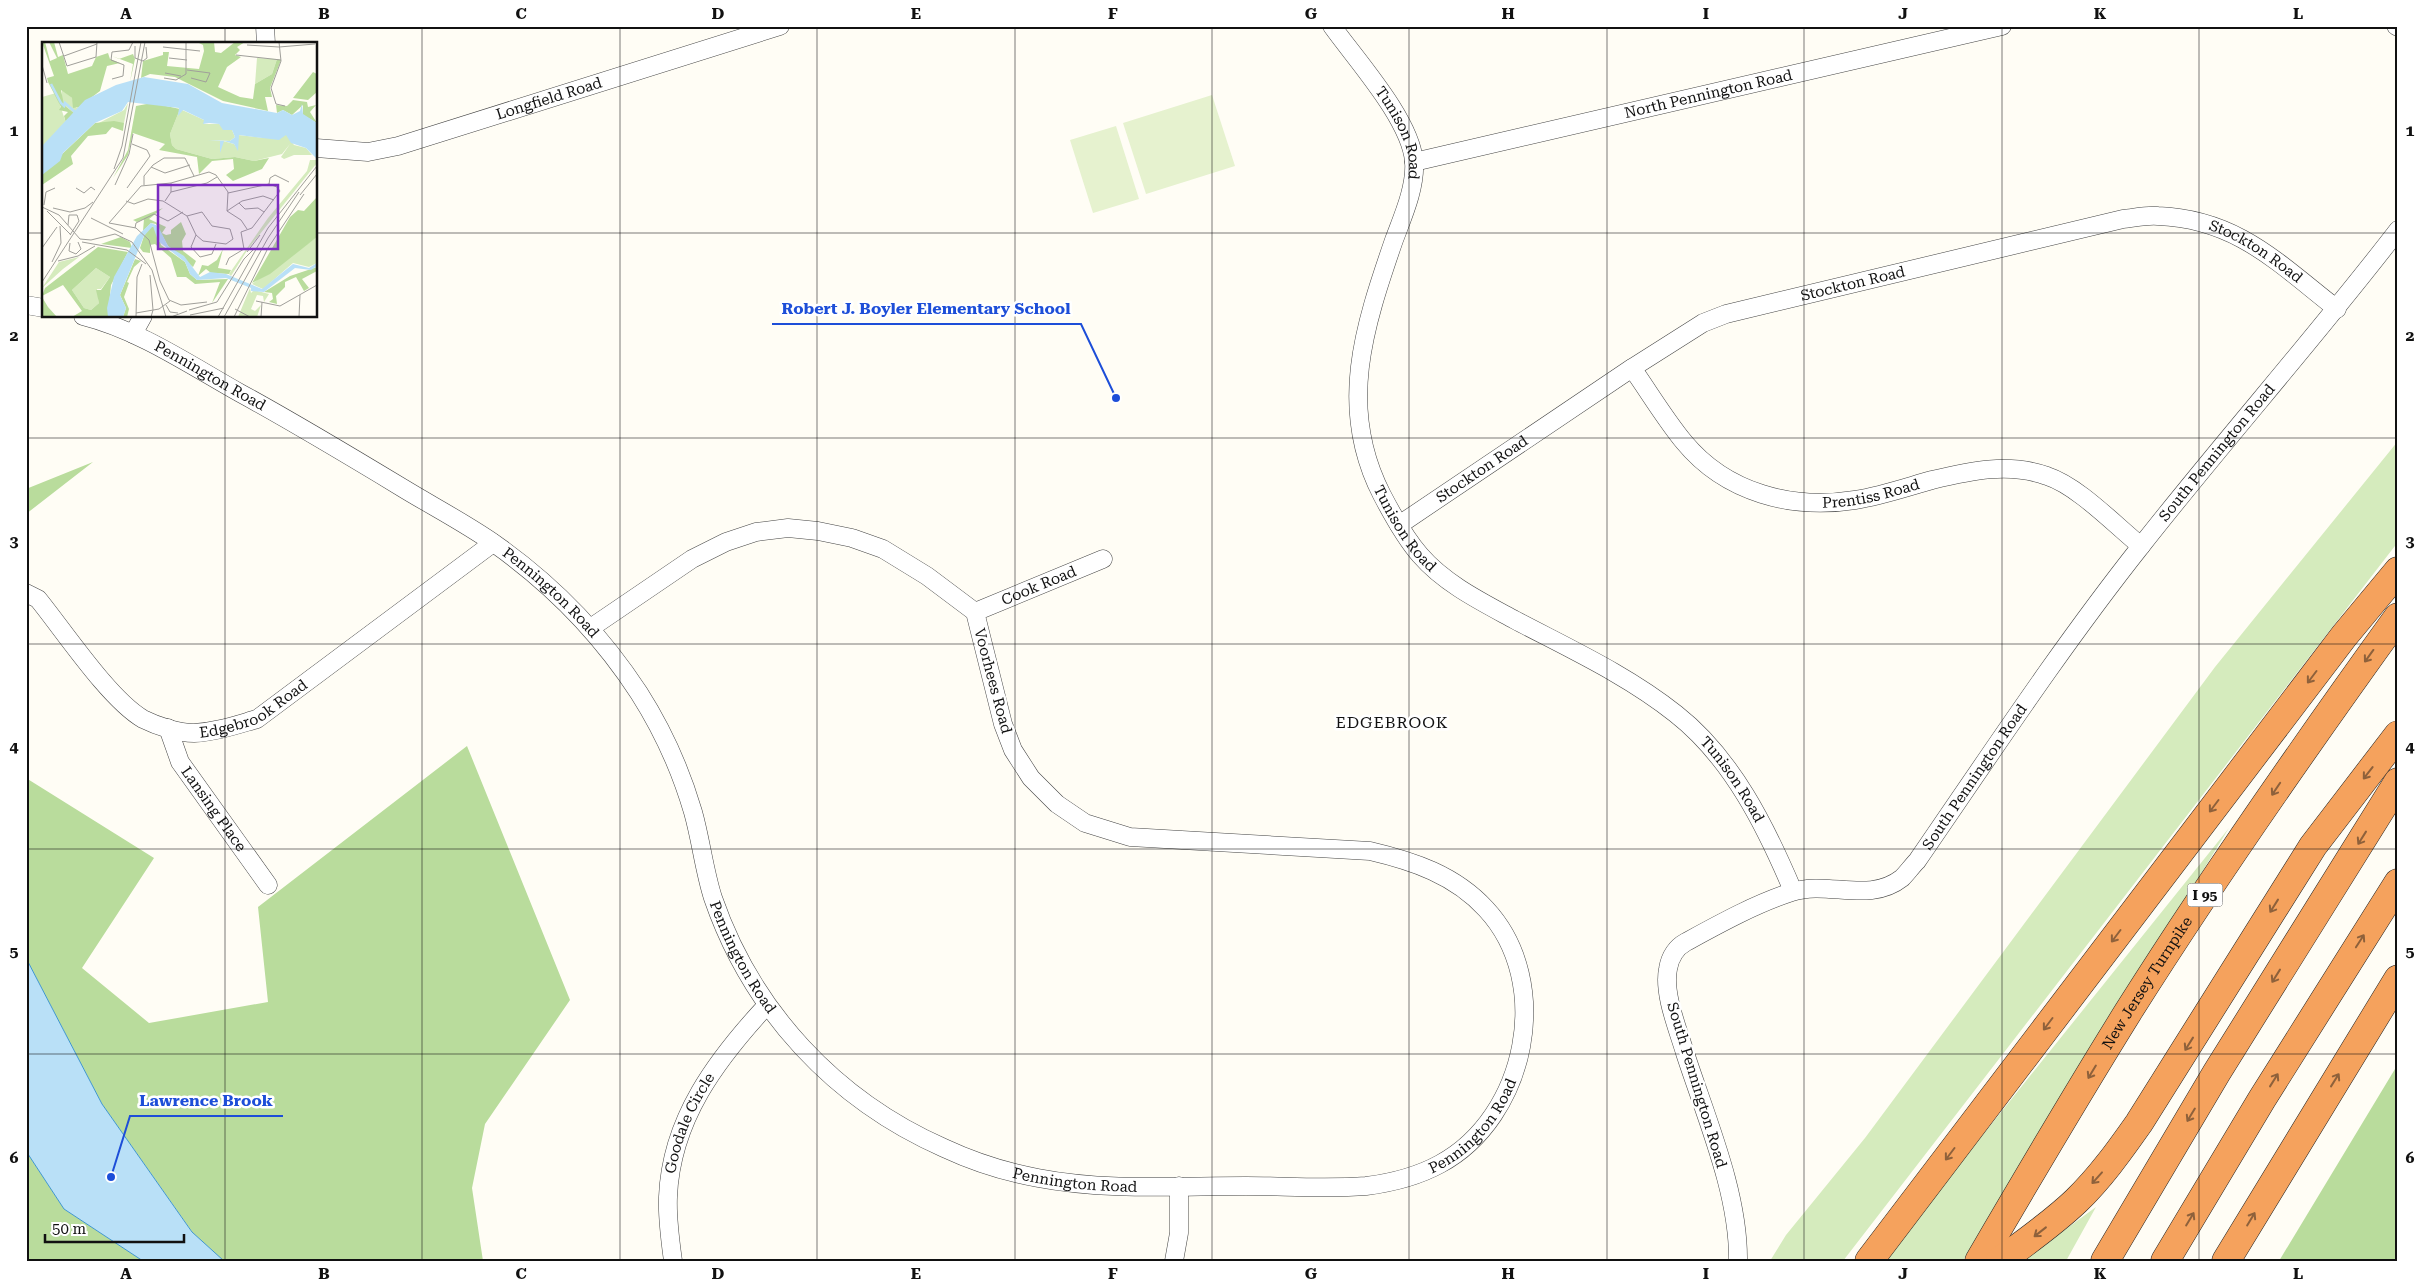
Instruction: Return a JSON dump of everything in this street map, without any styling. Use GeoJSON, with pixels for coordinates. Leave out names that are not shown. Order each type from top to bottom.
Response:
{"type":"FeatureCollection","features":[{"type":"Feature","properties":{"kind":"highway"},"geometry":{"type":"LineString","coordinates":[[1869,1261],[2338,643],[2398,571]]}},
{"type":"Feature","properties":{"kind":"highway","name":"New Jersey Turnpike"},"geometry":{"type":"LineString","coordinates":[[1979,1261],[2128,1012],[2315,732],[2398,617]]}},
{"type":"Feature","properties":{"kind":"highway"},"geometry":{"type":"LineString","coordinates":[[2000,1261],[2041,1231],[2077,1200],[2108,1166],[2139,1123],[2313,846],[2398,735]]}},
{"type":"Feature","properties":{"kind":"highway"},"geometry":{"type":"LineString","coordinates":[[2105,1261],[2217,1072],[2398,782]]}},
{"type":"Feature","properties":{"kind":"highway"},"geometry":{"type":"LineString","coordinates":[[2166,1261],[2267,1091],[2398,883]]}},
{"type":"Feature","properties":{"kind":"highway"},"geometry":{"type":"LineString","coordinates":[[2226,1261],[2398,979]]}},
{"type":"Feature","properties":{"kind":"street"},"geometry":{"type":"LineString","coordinates":[[265,26],[266,42]]}},
{"type":"Feature","properties":{"kind":"street","name":"Longfield Road"},"geometry":{"type":"LineString","coordinates":[[318,148],[368,152],[398,146],[780,26]]}},
{"type":"Feature","properties":{"kind":"street","name":"Tunison Road"},"geometry":{"type":"LineString","coordinates":[[1332,26],[1397,116],[1408,136],[1414,162],[1408,199],[1375,294],[1365,334],[1358,400],[1358,429],[1367,463],[1399,525],[1421,556],[1451,582],[1479,600],[1633,683],[1678,716],[1716,755],[1744,794],[1772,841],[1793,891]]}},
{"type":"Feature","properties":{"kind":"street","name":"North Pennington Road"},"geometry":{"type":"LineString","coordinates":[[1414,162],[2002,26]]}},
{"type":"Feature","properties":{"kind":"street","name":"Stockton Road"},"geometry":{"type":"LineString","coordinates":[[1399,525],[1632,368],[1703,323],[1726,314],[2123,219],[2156,216],[2186,219],[2218,226],[2250,241],[2337,309]]}},
{"type":"Feature","properties":{"kind":"street","name":"South Pennington Road"},"geometry":{"type":"LineString","coordinates":[[1738,1261],[1738,1233],[1731,1196],[1673,1015],[1667,970],[1672,954],[1681,944],[1793,891],[1823,888],[1856,892],[1881,888],[1902,878],[1917,861],[2033,691],[2141,546],[2337,309],[2398,230]]}},
{"type":"Feature","properties":{"kind":"street"},"geometry":{"type":"LineString","coordinates":[[26,305],[42,308]]}},
{"type":"Feature","properties":{"kind":"street","name":"Pennington Road"},"geometry":{"type":"LineString","coordinates":[[89,318],[133,334],[296,423],[493,543],[538,577],[592,627],[638,692],[660,730],[679,772],[693,812],[712,895],[732,944],[767,1005],[812,1060],[853,1094],[904,1130],[994,1168],[1041,1179],[1090,1184],[1179,1186],[1366,1186],[1397,1180],[1437,1166],[1463,1149],[1490,1121],[1508,1087],[1520,1054],[1524,1017]]}},
{"type":"Feature","properties":{"kind":"street"},"geometry":{"type":"LineString","coordinates":[[133,334],[142,318]]}},
{"type":"Feature","properties":{"kind":"street","name":"Prentiss Road"},"geometry":{"type":"LineString","coordinates":[[1632,368],[1684,442],[1706,464],[1730,481],[1760,494],[1791,501],[1827,503],[1856,500],[1968,471],[1996,468],[2019,470],[2048,476],[2071,489],[2141,546]]}},
{"type":"Feature","properties":{"kind":"street","name":"Voorhees Road"},"geometry":{"type":"LineString","coordinates":[[592,627],[692,559],[726,542],[756,532],[788,528],[818,531],[852,538],[883,549],[964,601],[975,612],[1003,724],[1013,750],[1031,778],[1057,804],[1085,823],[1130,837],[1370,851],[1401,858],[1429,869],[1461,886],[1486,909],[1508,939],[1519,966],[1524,1017]]}},
{"type":"Feature","properties":{"kind":"street","name":"Edgebrook Road"},"geometry":{"type":"LineString","coordinates":[[26,593],[38,599],[112,692],[142,718],[168,728],[192,733],[221,730],[257,720],[493,543]]}},
{"type":"Feature","properties":{"kind":"street","name":"Cook Road"},"geometry":{"type":"LineString","coordinates":[[975,612],[1103,559]]}},
{"type":"Feature","properties":{"kind":"street","name":"Lansing Place"},"geometry":{"type":"LineString","coordinates":[[168,728],[180,762],[268,886]]}},
{"type":"Feature","properties":{"kind":"street","name":"Goodale Circle"},"geometry":{"type":"LineString","coordinates":[[673,1261],[668,1225],[668,1196],[674,1158],[684,1125],[696,1097],[719,1060],[767,1005]]}},
{"type":"Feature","properties":{"kind":"street"},"geometry":{"type":"LineString","coordinates":[[1174,1261],[1179,1233],[1179,1186]]}},
{"type":"Feature","properties":{"kind":"green space"},"geometry":{"type":"Polygon","coordinates":[[[1212,95],[1235,166],[1146,194],[1123,123],[1212,95]]]}},
{"type":"Feature","properties":{"kind":"green space"},"geometry":{"type":"Polygon","coordinates":[[[1116,126],[1139,199],[1093,213],[1070,140],[1116,126]]]}},
{"type":"Feature","properties":{"kind":"green space"},"geometry":{"type":"Polygon","coordinates":[[[2398,441],[2398,542],[1843,1261],[1770,1261],[1786,1235],[1865,1138],[2215,667],[2398,441]]]}},
{"type":"Feature","properties":{"kind":"green space"},"geometry":{"type":"Polygon","coordinates":[[[93,462],[26,514],[26,489],[93,462]]]}},
{"type":"Feature","properties":{"kind":"green space"},"geometry":{"type":"Polygon","coordinates":[[[467,746],[570,1000],[485,1124],[472,1188],[483,1261],[224,1261],[193,1233],[102,1104],[26,958],[26,778],[154,858],[82,968],[149,1023],[268,1002],[258,907],[467,746]]]}},
{"type":"Feature","properties":{"kind":"green space"},"geometry":{"type":"Polygon","coordinates":[[[2229,828],[1964,1259],[1884,1261],[1892,1248],[2229,828]]]}},
{"type":"Feature","properties":{"kind":"green space"},"geometry":{"type":"Polygon","coordinates":[[[2398,1064],[2398,1261],[2279,1261],[2398,1064]]]}},
{"type":"Feature","properties":{"kind":"green space"},"geometry":{"type":"Polygon","coordinates":[[[26,1151],[64,1209],[143,1261],[26,1261],[26,1151]]]}},
{"type":"Feature","properties":{"kind":"green space"},"geometry":{"type":"Polygon","coordinates":[[[2096,1207],[2066,1261],[2022,1261],[2096,1207]]]}},
{"type":"Feature","properties":{"kind":"water"},"geometry":{"type":"Polygon","coordinates":[[[26,958],[102,1104],[192,1232],[224,1261],[143,1261],[64,1209],[26,1151],[26,958]]]}},
{"type":"Feature","properties":{"kind":"place","name":"Robert J. Boyler Elementary School"},"geometry":{"type":"Point","coordinates":[1116,398]}},
{"type":"Feature","properties":{"kind":"place","name":"Lawrence Brook"},"geometry":{"type":"Point","coordinates":[111,1177]}},
{"type":"Feature","properties":{"kind":"district","name":"EDGEBROOK"},"geometry":{"type":"Point","coordinates":[1392,722]}}]}
